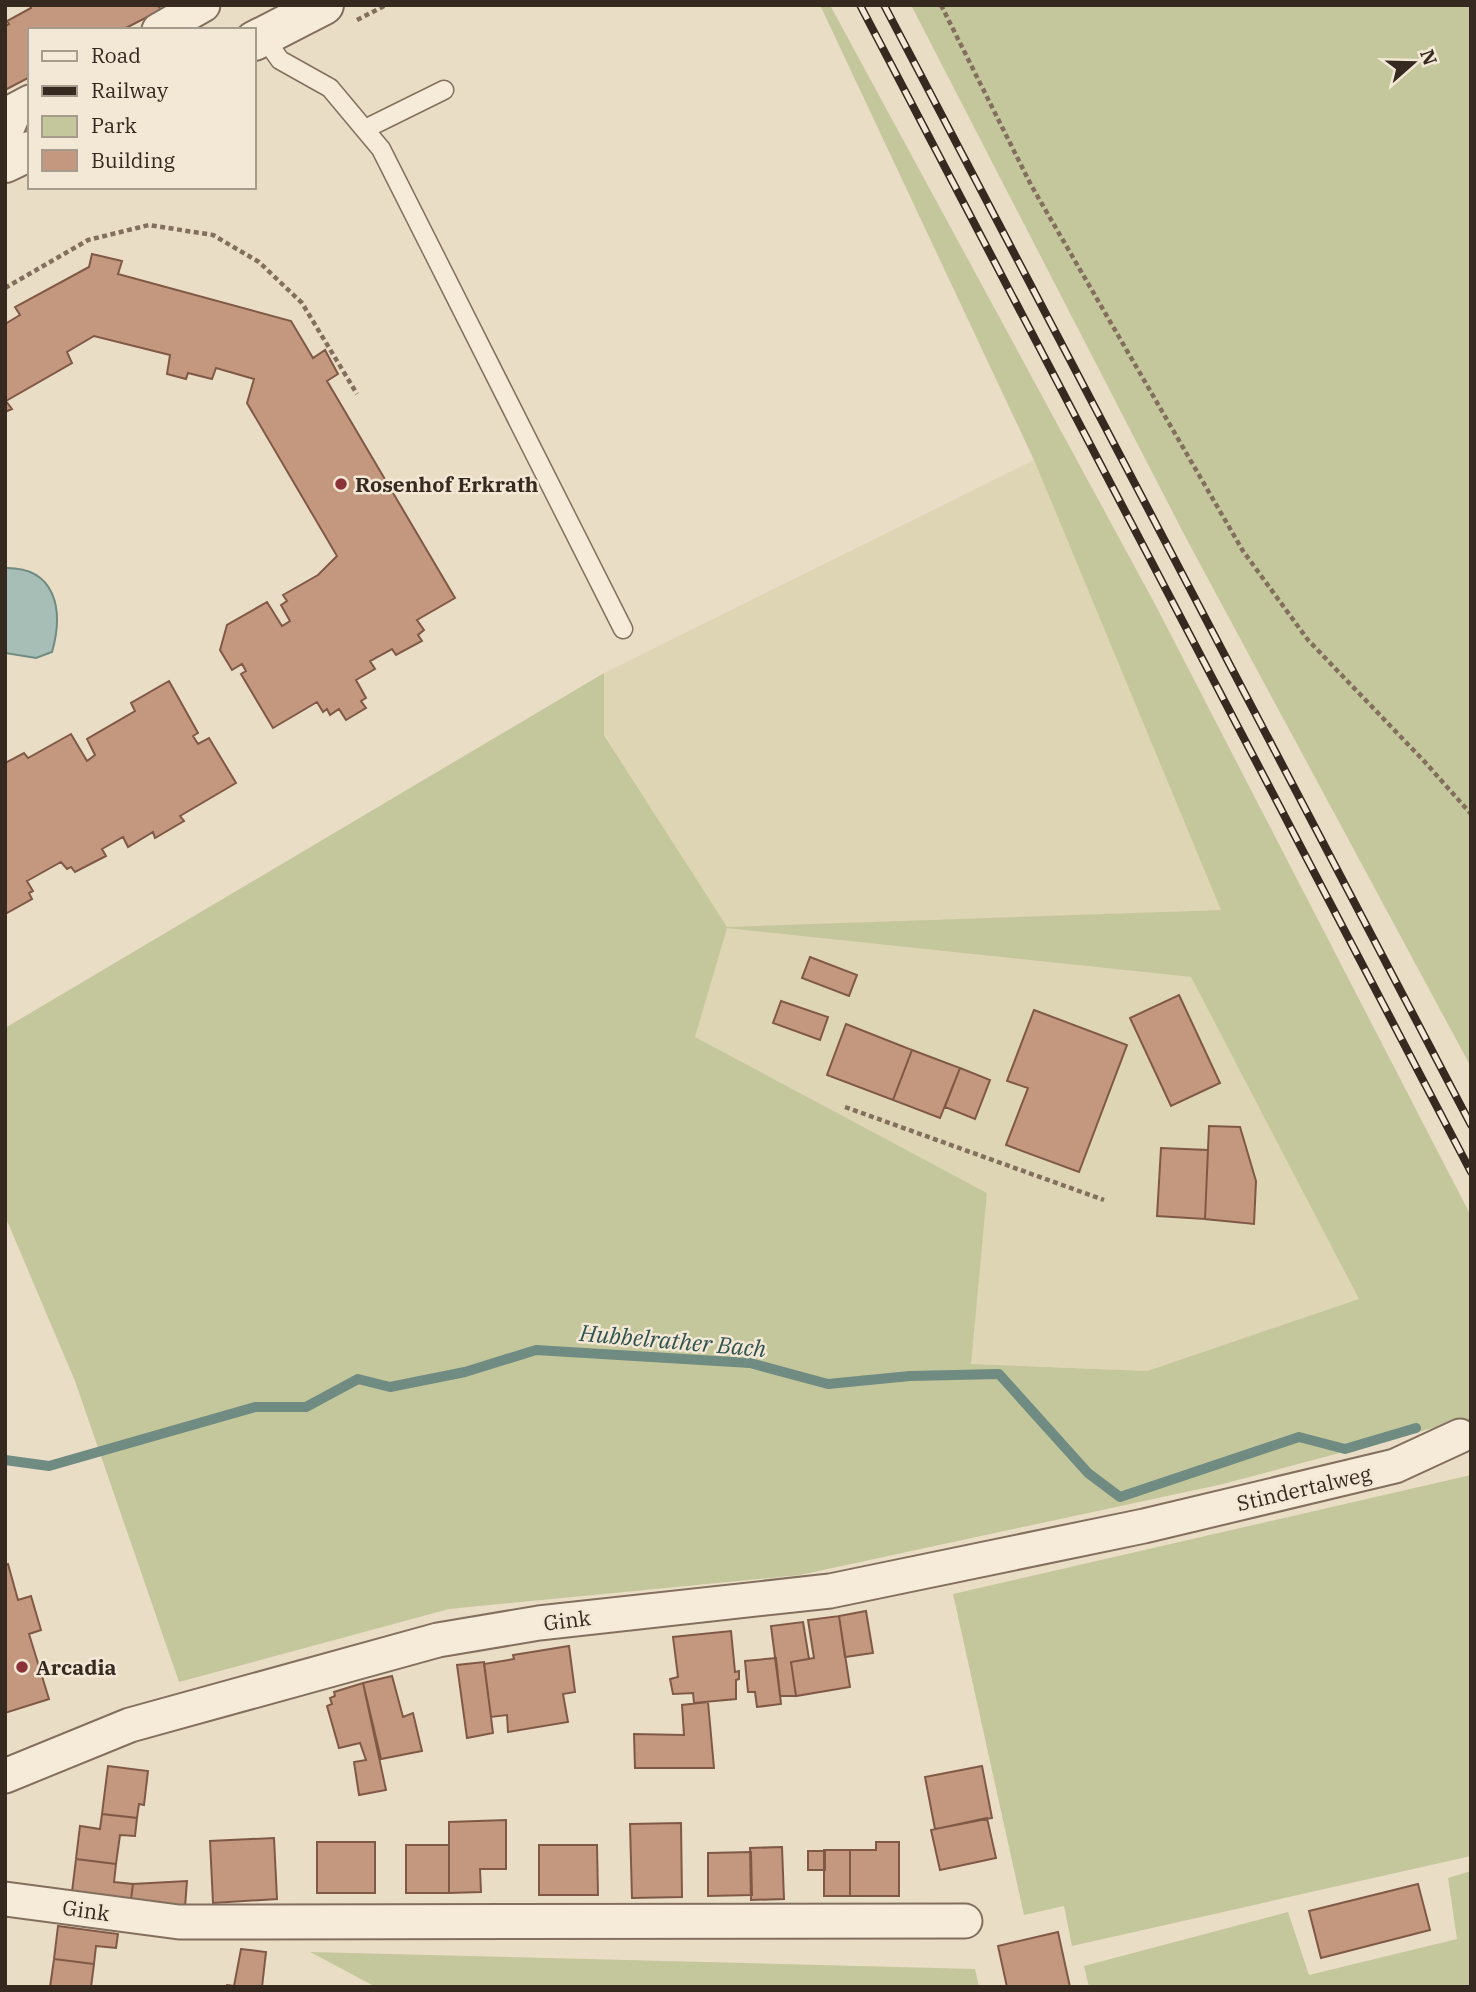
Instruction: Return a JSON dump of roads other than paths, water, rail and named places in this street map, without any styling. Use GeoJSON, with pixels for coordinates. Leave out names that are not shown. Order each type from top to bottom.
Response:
{"type":"FeatureCollection","features":[{"type":"Feature","properties":{"kind":"street"},"geometry":{"type":"LineString","coordinates":[[163,28],[203,5]]}},
{"type":"Feature","properties":{"kind":"street"},"geometry":{"type":"LineString","coordinates":[[258,38],[324,5]]}},
{"type":"Feature","properties":{"kind":"street"},"geometry":{"type":"LineString","coordinates":[[5,134],[15,110],[28,103]]}},
{"type":"Feature","properties":{"kind":"street"},"geometry":{"type":"LineString","coordinates":[[5,163],[28,152]]}},
{"type":"Feature","properties":{"kind":"street","name":"Stindertalweg"},"geometry":{"type":"LineString","coordinates":[[1144,1526],[1395,1466],[1460,1436]]}},
{"type":"Feature","properties":{"kind":"street","name":"Gink"},"geometry":{"type":"LineString","coordinates":[[5,1776],[130,1725],[438,1640],[539,1623],[830,1591],[1144,1526]]}},
{"type":"Feature","properties":{"kind":"street","name":"Gink"},"geometry":{"type":"LineString","coordinates":[[5,1899],[178,1922],[965,1921]]}},
{"type":"Feature","properties":{"kind":"lane"},"geometry":{"type":"LineString","coordinates":[[258,38],[280,60],[330,88],[382,149],[623,629]]}},
{"type":"Feature","properties":{"kind":"lane"},"geometry":{"type":"LineString","coordinates":[[365,130],[444,90]]}},
{"type":"Feature","properties":{"kind":"water"},"geometry":{"type":"Polygon","coordinates":[[[5,568],[36,575],[52,594],[57,621],[52,652],[36,658],[5,653],[5,568]]]}},
{"type":"Feature","properties":{"kind":"waterway","name":"Hubbelrather Bach"},"geometry":{"type":"LineString","coordinates":[[5,1460],[49,1466],[255,1407],[306,1407],[358,1379],[390,1387],[465,1372],[536,1350],[750,1363],[828,1384],[910,1376],[999,1374],[1088,1473],[1120,1497],[1299,1437],[1345,1449],[1416,1428]]}},
{"type":"Feature","properties":{"kind":"railway"},"geometry":{"type":"LineString","coordinates":[[860,5],[1471,1172]]}},
{"type":"Feature","properties":{"kind":"railway"},"geometry":{"type":"LineString","coordinates":[[884,5],[1471,1125]]}},
{"type":"Feature","properties":{"kind":"place","name":"Rosenhof Erkrath"},"geometry":{"type":"Point","coordinates":[341,484]}},
{"type":"Feature","properties":{"kind":"place","name":"Arcadia"},"geometry":{"type":"Point","coordinates":[22,1667]}}]}
